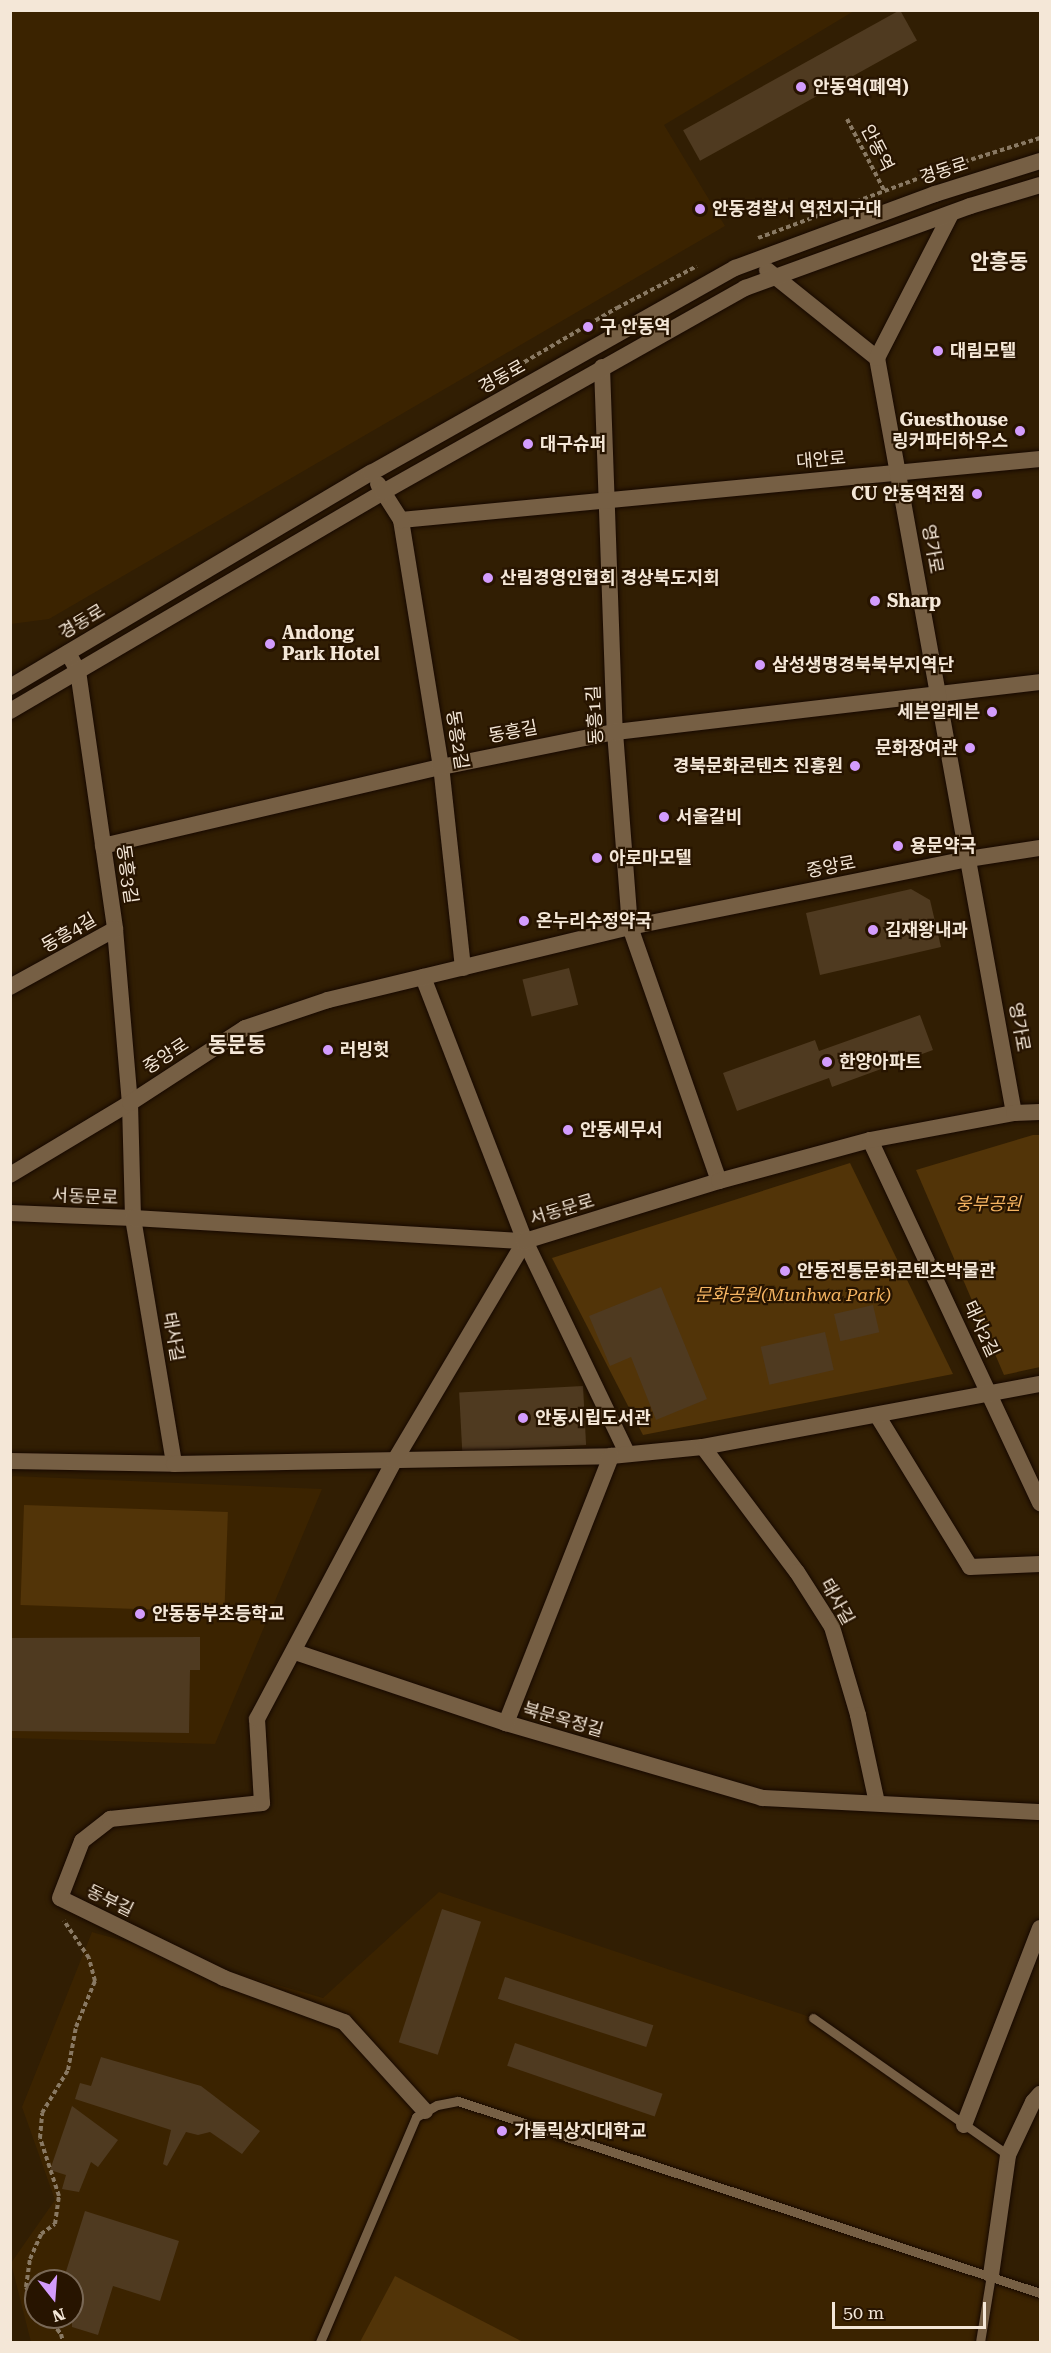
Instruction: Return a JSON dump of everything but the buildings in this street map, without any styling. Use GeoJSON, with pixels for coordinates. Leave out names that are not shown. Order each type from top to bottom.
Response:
{"type":"FeatureCollection","features":[{"type":"Feature","properties":{"kind":"street","name":"경동로"},"geometry":{"type":"LineString","coordinates":[[10,687],[371,473],[735,268],[935,194],[1041,161]]}},
{"type":"Feature","properties":{"kind":"street"},"geometry":{"type":"LineString","coordinates":[[10,711],[383,492],[745,288],[951,214],[1041,185]]}},
{"type":"Feature","properties":{"kind":"street"},"geometry":{"type":"LineString","coordinates":[[757,259],[772,277],[877,358],[951,214]]}},
{"type":"Feature","properties":{"kind":"street","name":"영가로"},"geometry":{"type":"LineString","coordinates":[[877,358],[1014,1113]]}},
{"type":"Feature","properties":{"kind":"street"},"geometry":{"type":"LineString","coordinates":[[602,367],[606,500]]}},
{"type":"Feature","properties":{"kind":"street","name":"대안로"},"geometry":{"type":"LineString","coordinates":[[401,520],[1041,459]]}},
{"type":"Feature","properties":{"kind":"street"},"geometry":{"type":"LineString","coordinates":[[371,473],[401,520]]}},
{"type":"Feature","properties":{"kind":"street","name":"동흥1길"},"geometry":{"type":"LineString","coordinates":[[606,500],[615,732],[630,927]]}},
{"type":"Feature","properties":{"kind":"street","name":"동흥2길"},"geometry":{"type":"LineString","coordinates":[[401,520],[441,767],[463,968]]}},
{"type":"Feature","properties":{"kind":"street","name":"동흥3길"},"geometry":{"type":"LineString","coordinates":[[68,653],[78,671],[115,929],[130,1103],[133,1218]]}},
{"type":"Feature","properties":{"kind":"street","name":"동흥길"},"geometry":{"type":"LineString","coordinates":[[103,846],[441,767],[615,732],[938,692],[1041,682]]}},
{"type":"Feature","properties":{"kind":"street","name":"중앙로"},"geometry":{"type":"LineString","coordinates":[[10,1175],[130,1103],[245,1028],[328,1000],[630,927],[968,859],[1041,848]]}},
{"type":"Feature","properties":{"kind":"street"},"geometry":{"type":"LineString","coordinates":[[630,927],[719,1181]]}},
{"type":"Feature","properties":{"kind":"street","name":"동흥4길"},"geometry":{"type":"LineString","coordinates":[[10,987],[115,929]]}},
{"type":"Feature","properties":{"kind":"street"},"geometry":{"type":"LineString","coordinates":[[423,977],[525,1242],[619,1454],[506,1723]]}},
{"type":"Feature","properties":{"kind":"street","name":"서동문로"},"geometry":{"type":"LineString","coordinates":[[10,1214],[133,1218],[525,1242],[719,1181],[870,1140],[1014,1113],[1041,1112]]}},
{"type":"Feature","properties":{"kind":"street","name":"태사2길"},"geometry":{"type":"LineString","coordinates":[[870,1140],[1041,1503]]}},
{"type":"Feature","properties":{"kind":"street","name":"태사길"},"geometry":{"type":"LineString","coordinates":[[133,1218],[174,1464]]}},
{"type":"Feature","properties":{"kind":"street"},"geometry":{"type":"LineString","coordinates":[[295,1652],[395,1460],[525,1242]]}},
{"type":"Feature","properties":{"kind":"street"},"geometry":{"type":"LineString","coordinates":[[10,1461],[174,1464],[619,1454],[703,1447],[1041,1384]]}},
{"type":"Feature","properties":{"kind":"street"},"geometry":{"type":"LineString","coordinates":[[877,1415],[970,1567],[1041,1564]]}},
{"type":"Feature","properties":{"kind":"street","name":"태사길"},"geometry":{"type":"LineString","coordinates":[[703,1447],[797,1572],[832,1627],[858,1715],[877,1803]]}},
{"type":"Feature","properties":{"kind":"street","name":"북문옥정길"},"geometry":{"type":"LineString","coordinates":[[295,1652],[506,1723],[762,1798],[1041,1812]]}},
{"type":"Feature","properties":{"kind":"street","name":"동부길"},"geometry":{"type":"LineString","coordinates":[[295,1652],[257,1719],[262,1803],[110,1819],[82,1841],[60,1898],[224,1978],[344,2022],[425,2111]]}},
{"type":"Feature","properties":{"kind":"street"},"geometry":{"type":"LineString","coordinates":[[964,2125],[1041,1928]]}},
{"type":"Feature","properties":{"kind":"street"},"geometry":{"type":"LineString","coordinates":[[991,2275],[1008,2155],[1038,2102]]}},
{"type":"Feature","properties":{"kind":"lane"},"geometry":{"type":"LineString","coordinates":[[813,2018],[1008,2155]]}},
{"type":"Feature","properties":{"kind":"lane"},"geometry":{"type":"LineString","coordinates":[[320,2343],[416,2117],[437,2104],[458,2101],[1041,2293]]}},
{"type":"Feature","properties":{"kind":"lane"},"geometry":{"type":"LineString","coordinates":[[980,2343],[991,2275]]}},
{"type":"Feature","properties":{"kind":"path","name":"안동역"},"geometry":{"type":"LineString","coordinates":[[847,119],[884,190]]}},
{"type":"Feature","properties":{"kind":"path"},"geometry":{"type":"LineString","coordinates":[[29,2269],[30,2259],[41,2234],[55,2224],[59,2196],[40,2138],[42,2113],[68,2070],[76,2027],[95,1981],[89,1958],[65,1923],[60,1898]]}},
{"type":"Feature","properties":{"kind":"path"},"geometry":{"type":"LineString","coordinates":[[57,2329],[63,2343]]}},
{"type":"Feature","properties":{"kind":"shaded area"},"geometry":{"type":"Polygon","coordinates":[[[10,11],[854,11],[664,125],[725,226],[49,619],[11,624],[10,11]]]}},
{"type":"Feature","properties":{"kind":"shaded area","name":"안동동부초등학교"},"geometry":{"type":"Polygon","coordinates":[[[13,1476],[322,1489],[215,1744],[11,1738],[10,1483],[13,1476]]]}},
{"type":"Feature","properties":{"kind":"shaded area","name":"가톨릭상지대학교"},"geometry":{"type":"Polygon","coordinates":[[[439,1892],[813,2018],[1008,2155],[991,2274],[1040,2293],[1040,2342],[31,2342],[28,2329],[84,2329],[84,2269],[24,2269],[24,2314],[11,2263],[55,2200],[22,2107],[92,1932],[323,1998],[439,1892]]]}},
{"type":"Feature","properties":{"kind":"green space","name":"웅부공원"},"geometry":{"type":"Polygon","coordinates":[[[1033,1135],[1040,1135],[1040,1367],[1004,1375],[916,1170],[1033,1135]]]}},
{"type":"Feature","properties":{"kind":"green space","name":"문화공원(Munhwa Park)"},"geometry":{"type":"Polygon","coordinates":[[[850,1163],[953,1374],[643,1435],[552,1258],[850,1163]]]}},
{"type":"Feature","properties":{"kind":"green space"},"geometry":{"type":"Polygon","coordinates":[[[24,1505],[228,1512],[224,1612],[21,1605],[24,1505]]]}},
{"type":"Feature","properties":{"kind":"green space"},"geometry":{"type":"Polygon","coordinates":[[[395,2276],[523,2342],[360,2342],[395,2276]]]}},
{"type":"Feature","properties":{"kind":"place","name":"안동역(폐역)"},"geometry":{"type":"Point","coordinates":[801,87]}},
{"type":"Feature","properties":{"kind":"place","name":"안동경찰서 역전지구대"},"geometry":{"type":"Point","coordinates":[700,209]}},
{"type":"Feature","properties":{"kind":"place","name":"구 안동역"},"geometry":{"type":"Point","coordinates":[588,327]}},
{"type":"Feature","properties":{"kind":"place","name":"대림모텔"},"geometry":{"type":"Point","coordinates":[938,351]}},
{"type":"Feature","properties":{"kind":"place","name":"Guesthouse 링커파티하우스"},"geometry":{"type":"Point","coordinates":[1020,431]}},
{"type":"Feature","properties":{"kind":"place","name":"대구슈퍼"},"geometry":{"type":"Point","coordinates":[528,444]}},
{"type":"Feature","properties":{"kind":"place","name":"CU 안동역전점"},"geometry":{"type":"Point","coordinates":[977,494]}},
{"type":"Feature","properties":{"kind":"place","name":"산림경영인협회 경상북도지회"},"geometry":{"type":"Point","coordinates":[488,578]}},
{"type":"Feature","properties":{"kind":"place","name":"Sharp"},"geometry":{"type":"Point","coordinates":[875,601]}},
{"type":"Feature","properties":{"kind":"place","name":"Andong Park Hotel"},"geometry":{"type":"Point","coordinates":[270,644]}},
{"type":"Feature","properties":{"kind":"place","name":"삼성생명경북북부지역단"},"geometry":{"type":"Point","coordinates":[760,665]}},
{"type":"Feature","properties":{"kind":"place","name":"세븐일레븐"},"geometry":{"type":"Point","coordinates":[992,712]}},
{"type":"Feature","properties":{"kind":"place","name":"문화장여관"},"geometry":{"type":"Point","coordinates":[970,748]}},
{"type":"Feature","properties":{"kind":"place","name":"경북문화콘텐츠 진흥원"},"geometry":{"type":"Point","coordinates":[855,766]}},
{"type":"Feature","properties":{"kind":"place","name":"서울갈비"},"geometry":{"type":"Point","coordinates":[664,817]}},
{"type":"Feature","properties":{"kind":"place","name":"용문약국"},"geometry":{"type":"Point","coordinates":[898,846]}},
{"type":"Feature","properties":{"kind":"place","name":"아로마모텔"},"geometry":{"type":"Point","coordinates":[597,858]}},
{"type":"Feature","properties":{"kind":"place","name":"온누리수정약국"},"geometry":{"type":"Point","coordinates":[524,921]}},
{"type":"Feature","properties":{"kind":"place","name":"김재왕내과"},"geometry":{"type":"Point","coordinates":[873,930]}},
{"type":"Feature","properties":{"kind":"place","name":"러빙헛"},"geometry":{"type":"Point","coordinates":[328,1050]}},
{"type":"Feature","properties":{"kind":"place","name":"한양아파트"},"geometry":{"type":"Point","coordinates":[827,1062]}},
{"type":"Feature","properties":{"kind":"place","name":"안동세무서"},"geometry":{"type":"Point","coordinates":[568,1130]}},
{"type":"Feature","properties":{"kind":"place","name":"안동전통문화콘텐츠박물관"},"geometry":{"type":"Point","coordinates":[785,1271]}},
{"type":"Feature","properties":{"kind":"place","name":"안동시립도서관"},"geometry":{"type":"Point","coordinates":[523,1418]}},
{"type":"Feature","properties":{"kind":"place","name":"안동동부초등학교"},"geometry":{"type":"Point","coordinates":[140,1614]}},
{"type":"Feature","properties":{"kind":"place","name":"가톨릭상지대학교"},"geometry":{"type":"Point","coordinates":[502,2131]}},
{"type":"Feature","properties":{"kind":"district","name":"안흥동"},"geometry":{"type":"Point","coordinates":[999,262]}},
{"type":"Feature","properties":{"kind":"district","name":"동문동"},"geometry":{"type":"Point","coordinates":[237,1045]}}]}
